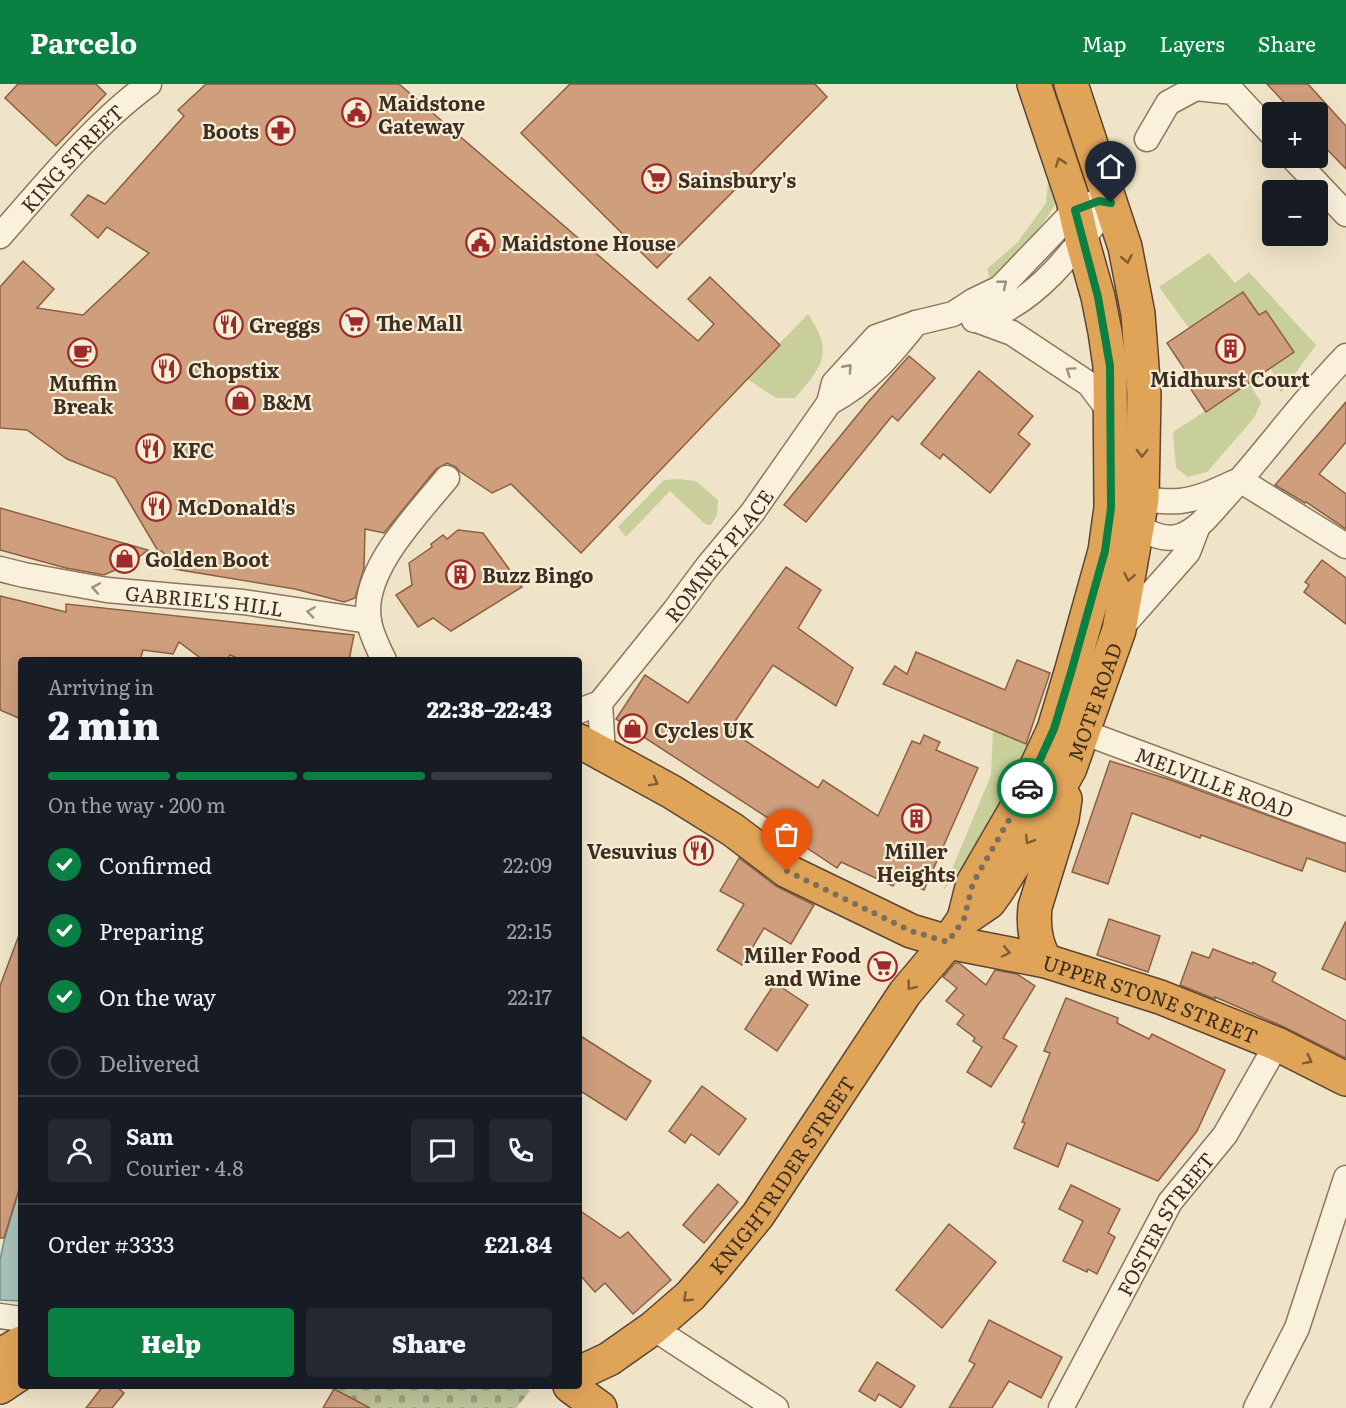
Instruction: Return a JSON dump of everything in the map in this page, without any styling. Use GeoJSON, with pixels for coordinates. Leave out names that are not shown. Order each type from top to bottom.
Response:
{"type":"FeatureCollection","features":[{"type":"Feature","properties":{"kind":"highway"},"geometry":{"type":"LineString","coordinates":[[1034,84],[1071,220],[1098,297],[1105,332],[1110,366],[1111,508]]}},
{"type":"Feature","properties":{"kind":"highway"},"geometry":{"type":"LineString","coordinates":[[1071,84],[1125,247],[1138,314],[1144,393],[1140,513]]}},
{"type":"Feature","properties":{"kind":"highway","name":"MOTE ROAD"},"geometry":{"type":"LineString","coordinates":[[956,931],[973,883],[1020,802],[1054,729],[1105,551],[1111,508]]}},
{"type":"Feature","properties":{"kind":"highway","name":"MOTE ROAD"},"geometry":{"type":"LineString","coordinates":[[956,931],[989,902],[997,891],[1040,823],[1070,768],[1119,630],[1140,513]]}},
{"type":"Feature","properties":{"kind":"highway","name":"UPPER STONE STREET"},"geometry":{"type":"LineString","coordinates":[[591,747],[672,792],[733,830],[787,871],[911,931],[956,931],[1160,998],[1278,1044],[1346,1079]]}},
{"type":"Feature","properties":{"kind":"highway"},"geometry":{"type":"LineString","coordinates":[[1046,961],[1038,949],[1033,922],[1035,908],[1062,819],[1070,768]]}},
{"type":"Feature","properties":{"kind":"highway","name":"KNIGHTRIDER STREET"},"geometry":{"type":"LineString","coordinates":[[582,1372],[609,1359],[653,1328],[690,1296],[758,1215],[905,993],[956,931]]}},
{"type":"Feature","properties":{"kind":"highway"},"geometry":{"type":"LineString","coordinates":[[0,1356],[18,1345]]}},
{"type":"Feature","properties":{"kind":"highway"},"geometry":{"type":"LineString","coordinates":[[0,1387],[18,1376]]}},
{"type":"Feature","properties":{"kind":"highway"},"geometry":{"type":"LineString","coordinates":[[574,1389],[600,1408]]}},
{"type":"Feature","properties":{"kind":"street","name":"KING STREET"},"geometry":{"type":"LineString","coordinates":[[0,236],[132,88]]}},
{"type":"Feature","properties":{"kind":"street"},"geometry":{"type":"LineString","coordinates":[[1147,139],[1168,103],[1196,88],[1233,92],[1262,123]]}},
{"type":"Feature","properties":{"kind":"street"},"geometry":{"type":"LineString","coordinates":[[1302,168],[1346,214]]}},
{"type":"Feature","properties":{"kind":"street","name":"ROMNEY PLACE"},"geometry":{"type":"LineString","coordinates":[[591,747],[589,707],[752,513],[829,403],[834,383],[876,337],[916,323],[999,313],[1034,291],[1060,265],[1071,220],[1111,203]]}},
{"type":"Feature","properties":{"kind":"street"},"geometry":{"type":"LineString","coordinates":[[964,317],[1012,333],[1089,384],[1110,412]]}},
{"type":"Feature","properties":{"kind":"street","name":"ROMNEY PLACE"},"geometry":{"type":"LineString","coordinates":[[829,403],[853,390],[880,366],[916,323]]}},
{"type":"Feature","properties":{"kind":"street","name":"MOTE ROAD"},"geometry":{"type":"LineString","coordinates":[[1140,513],[1152,534],[1182,536],[1198,526],[1240,480],[1312,392],[1346,356]]}},
{"type":"Feature","properties":{"kind":"street"},"geometry":{"type":"LineString","coordinates":[[383,657],[369,621],[368,594],[378,569],[395,543],[447,478]]}},
{"type":"Feature","properties":{"kind":"street"},"geometry":{"type":"LineString","coordinates":[[1240,480],[1346,546]]}},
{"type":"Feature","properties":{"kind":"street","name":"MOTE ROAD"},"geometry":{"type":"LineString","coordinates":[[1111,508],[1140,513],[1212,492],[1240,480]]}},
{"type":"Feature","properties":{"kind":"street","name":"MOTE ROAD"},"geometry":{"type":"LineString","coordinates":[[1119,630],[1188,552],[1198,526]]}},
{"type":"Feature","properties":{"kind":"street","name":"GABRIEL'S HILL"},"geometry":{"type":"LineString","coordinates":[[0,569],[107,590],[243,602],[369,621]]}},
{"type":"Feature","properties":{"kind":"street","name":"MELVILLE ROAD"},"geometry":{"type":"LineString","coordinates":[[1083,732],[1346,830]]}},
{"type":"Feature","properties":{"kind":"street","name":"FOSTER STREET"},"geometry":{"type":"LineString","coordinates":[[1061,1408],[1170,1202],[1225,1135],[1278,1044]]}},
{"type":"Feature","properties":{"kind":"street"},"geometry":{"type":"LineString","coordinates":[[1256,1408],[1297,1328],[1346,1178]]}},
{"type":"Feature","properties":{"kind":"street"},"geometry":{"type":"LineString","coordinates":[[0,1316],[18,1319]]}},
{"type":"Feature","properties":{"kind":"street"},"geometry":{"type":"LineString","coordinates":[[653,1328],[776,1408]]}},
{"type":"Feature","properties":{"kind":"green space"},"geometry":{"type":"Polygon","coordinates":[[[1018,84],[1027,84],[1058,188],[1056,203],[1037,233],[990,279],[987,269],[1017,243],[1046,203],[1049,170],[1018,84]]]}},
{"type":"Feature","properties":{"kind":"green space"},"geometry":{"type":"Polygon","coordinates":[[[1209,253],[1235,283],[1249,272],[1316,345],[1281,393],[1271,368],[1294,352],[1259,315],[1243,292],[1189,328],[1159,287],[1209,253]]]}},
{"type":"Feature","properties":{"kind":"green space"},"geometry":{"type":"Polygon","coordinates":[[[808,314],[821,339],[822,358],[812,377],[795,398],[776,398],[746,378],[808,314]]]}},
{"type":"Feature","properties":{"kind":"green space"},"geometry":{"type":"Polygon","coordinates":[[[1255,379],[1256,384],[1252,388],[1261,402],[1254,418],[1207,472],[1188,477],[1176,468],[1173,432],[1255,379]]]}},
{"type":"Feature","properties":{"kind":"green space"},"geometry":{"type":"Polygon","coordinates":[[[664,480],[696,481],[718,500],[717,515],[711,525],[705,524],[670,491],[626,537],[618,527],[664,480]]]}},
{"type":"Feature","properties":{"kind":"green space"},"geometry":{"type":"Polygon","coordinates":[[[993,730],[1041,750],[1006,814],[943,891],[991,775],[993,730]]]}},
{"type":"Feature","properties":{"kind":"green space"},"geometry":{"type":"Polygon","coordinates":[[[331,1389],[527,1389],[530,1391],[516,1408],[368,1408],[331,1389]]]}},
{"type":"Feature","properties":{"kind":"water"},"geometry":{"type":"Polygon","coordinates":[[[18,1193],[18,1301],[0,1300],[0,1260],[18,1193]]]}},
{"type":"Feature","properties":{"kind":"building"},"geometry":{"type":"Polygon","coordinates":[[[18,84],[96,84],[106,94],[56,146],[5,98],[18,84]]]}},
{"type":"Feature","properties":{"kind":"building","name":"The Mall"},"geometry":{"type":"Polygon","coordinates":[[[206,84],[399,84],[698,341],[714,324],[688,299],[710,277],[780,345],[581,553],[511,484],[492,493],[447,463],[436,469],[384,533],[365,529],[364,568],[355,598],[344,602],[295,589],[174,569],[162,551],[158,551],[115,478],[67,459],[27,430],[0,428],[0,287],[23,261],[54,289],[37,308],[83,315],[149,253],[107,227],[98,238],[71,215],[88,195],[105,204],[184,116],[178,110],[206,84]]]}},
{"type":"Feature","properties":{"kind":"building","name":"Sainsbury's"},"geometry":{"type":"Polygon","coordinates":[[[570,84],[815,84],[827,97],[657,268],[521,133],[570,84]]]}},
{"type":"Feature","properties":{"kind":"building"},"geometry":{"type":"Polygon","coordinates":[[[1267,84],[1308,84],[1324,102],[1284,102],[1267,84]]]}},
{"type":"Feature","properties":{"kind":"building"},"geometry":{"type":"Polygon","coordinates":[[[1328,106],[1346,126],[1346,169],[1328,150],[1328,106]]]}},
{"type":"Feature","properties":{"kind":"building","name":"Midhurst Court"},"geometry":{"type":"Polygon","coordinates":[[[1243,292],[1259,315],[1266,311],[1294,352],[1206,412],[1186,382],[1191,379],[1167,343],[1243,292]]]}},
{"type":"Feature","properties":{"kind":"building"},"geometry":{"type":"Polygon","coordinates":[[[909,356],[935,378],[898,421],[892,416],[806,522],[784,505],[909,356]]]}},
{"type":"Feature","properties":{"kind":"building"},"geometry":{"type":"Polygon","coordinates":[[[979,371],[1033,416],[1018,434],[1030,444],[990,493],[943,454],[940,459],[921,444],[979,371]]]}},
{"type":"Feature","properties":{"kind":"building"},"geometry":{"type":"Polygon","coordinates":[[[1346,402],[1346,442],[1319,474],[1346,494],[1346,529],[1306,502],[1275,485],[1346,402]]]}},
{"type":"Feature","properties":{"kind":"building"},"geometry":{"type":"Polygon","coordinates":[[[0,508],[148,550],[131,563],[104,575],[66,568],[0,550],[0,508]]]}},
{"type":"Feature","properties":{"kind":"building","name":"Buzz Bingo"},"geometry":{"type":"Polygon","coordinates":[[[458,530],[483,533],[522,587],[451,631],[433,618],[418,627],[396,595],[412,585],[409,563],[432,547],[431,544],[443,535],[447,539],[458,530]]]}},
{"type":"Feature","properties":{"kind":"building"},"geometry":{"type":"Polygon","coordinates":[[[1322,560],[1346,578],[1346,624],[1304,592],[1309,585],[1305,582],[1322,560]]]}},
{"type":"Feature","properties":{"kind":"building"},"geometry":{"type":"Polygon","coordinates":[[[786,567],[821,590],[798,628],[853,668],[836,706],[773,665],[729,730],[818,788],[823,780],[878,816],[912,741],[920,744],[924,735],[940,742],[936,750],[978,768],[924,890],[897,878],[893,886],[841,862],[837,868],[789,836],[791,833],[616,719],[645,675],[688,703],[786,567]]]}},
{"type":"Feature","properties":{"kind":"building"},"geometry":{"type":"Polygon","coordinates":[[[0,596],[66,612],[66,604],[354,635],[350,657],[235,657],[230,655],[228,657],[199,657],[179,642],[173,654],[143,650],[141,657],[18,657],[18,718],[0,710],[0,596]]]}},
{"type":"Feature","properties":{"kind":"building"},"geometry":{"type":"Polygon","coordinates":[[[916,652],[1005,690],[1017,660],[1050,673],[1026,744],[883,684],[895,666],[907,674],[916,652]]]}},
{"type":"Feature","properties":{"kind":"building"},"geometry":{"type":"Polygon","coordinates":[[[1110,761],[1168,779],[1346,844],[1346,872],[1307,858],[1302,871],[1132,813],[1108,884],[1072,872],[1110,761]]]}},
{"type":"Feature","properties":{"kind":"building"},"geometry":{"type":"Polygon","coordinates":[[[739,858],[776,886],[814,905],[791,944],[764,928],[742,965],[717,950],[744,904],[720,891],[739,858]]]}},
{"type":"Feature","properties":{"kind":"building"},"geometry":{"type":"Polygon","coordinates":[[[1109,919],[1160,936],[1148,972],[1097,955],[1109,919]]]}},
{"type":"Feature","properties":{"kind":"building"},"geometry":{"type":"Polygon","coordinates":[[[1346,921],[1346,980],[1322,969],[1346,921]]]}},
{"type":"Feature","properties":{"kind":"building"},"geometry":{"type":"Polygon","coordinates":[[[18,938],[18,1193],[4,1238],[0,1238],[0,986],[18,938]]]}},
{"type":"Feature","properties":{"kind":"building"},"geometry":{"type":"Polygon","coordinates":[[[1213,949],[1252,964],[1253,962],[1276,973],[1272,981],[1346,1021],[1346,1058],[1284,1027],[1215,997],[1215,999],[1180,985],[1192,952],[1209,958],[1213,949]]]}},
{"type":"Feature","properties":{"kind":"building"},"geometry":{"type":"Polygon","coordinates":[[[955,963],[959,963],[986,985],[995,970],[1017,974],[1035,986],[1003,1038],[1017,1046],[991,1087],[967,1072],[982,1047],[973,1041],[975,1038],[957,1024],[964,1015],[946,1001],[957,988],[943,977],[955,963]]]}},
{"type":"Feature","properties":{"kind":"building"},"geometry":{"type":"Polygon","coordinates":[[[775,983],[808,1005],[777,1051],[745,1029],[775,983]]]}},
{"type":"Feature","properties":{"kind":"building"},"geometry":{"type":"Polygon","coordinates":[[[1066,998],[1118,1018],[1117,1023],[1149,1039],[1152,1034],[1225,1070],[1197,1131],[1158,1181],[1067,1143],[1058,1167],[1014,1148],[1050,1053],[1044,1051],[1066,998]]]}},
{"type":"Feature","properties":{"kind":"building"},"geometry":{"type":"Polygon","coordinates":[[[582,1037],[651,1081],[626,1120],[582,1092],[582,1037]]]}},
{"type":"Feature","properties":{"kind":"building"},"geometry":{"type":"Polygon","coordinates":[[[702,1086],[746,1119],[719,1155],[691,1134],[685,1143],[669,1131],[702,1086]]]}},
{"type":"Feature","properties":{"kind":"building"},"geometry":{"type":"Polygon","coordinates":[[[718,1184],[738,1202],[704,1243],[683,1225],[718,1184]]]}},
{"type":"Feature","properties":{"kind":"building"},"geometry":{"type":"Polygon","coordinates":[[[1071,1185],[1120,1209],[1108,1233],[1115,1237],[1097,1274],[1063,1261],[1083,1221],[1059,1209],[1071,1185]]]}},
{"type":"Feature","properties":{"kind":"building"},"geometry":{"type":"Polygon","coordinates":[[[582,1212],[620,1238],[628,1232],[671,1280],[633,1314],[605,1283],[595,1292],[582,1277],[582,1212]]]}},
{"type":"Feature","properties":{"kind":"building"},"geometry":{"type":"Polygon","coordinates":[[[949,1224],[996,1262],[942,1328],[896,1290],[949,1224]]]}},
{"type":"Feature","properties":{"kind":"building"},"geometry":{"type":"Polygon","coordinates":[[[989,1320],[1062,1357],[1041,1398],[1009,1381],[992,1408],[949,1408],[975,1364],[969,1361],[989,1320]]]}},
{"type":"Feature","properties":{"kind":"building"},"geometry":{"type":"Polygon","coordinates":[[[877,1362],[915,1386],[901,1408],[879,1394],[875,1401],[859,1391],[877,1362]]]}},
{"type":"Feature","properties":{"kind":"building"},"geometry":{"type":"Polygon","coordinates":[[[101,1389],[119,1389],[124,1393],[112,1408],[86,1408],[101,1389]]]}},
{"type":"Feature","properties":{"kind":"building"},"geometry":{"type":"Polygon","coordinates":[[[334,1389],[370,1408],[323,1408],[334,1389]]]}},
{"type":"Feature","properties":{"kind":"way so far"},"geometry":{"type":"LineString","coordinates":[[787,871],[911,931],[948,942],[964,919],[973,883],[1027,788]]}},
{"type":"Feature","properties":{"kind":"place","name":"Maidstone Gateway"},"geometry":{"type":"Point","coordinates":[357,113]}},
{"type":"Feature","properties":{"kind":"place","name":"Boots"},"geometry":{"type":"Point","coordinates":[280,130]}},
{"type":"Feature","properties":{"kind":"place","name":"Sainsbury's"},"geometry":{"type":"Point","coordinates":[657,179]}},
{"type":"Feature","properties":{"kind":"place","name":"Maidstone House"},"geometry":{"type":"Point","coordinates":[480,242]}},
{"type":"Feature","properties":{"kind":"place","name":"The Mall"},"geometry":{"type":"Point","coordinates":[355,322]}},
{"type":"Feature","properties":{"kind":"place","name":"Greggs"},"geometry":{"type":"Point","coordinates":[228,324]}},
{"type":"Feature","properties":{"kind":"place","name":"Midhurst Court"},"geometry":{"type":"Point","coordinates":[1230,348]}},
{"type":"Feature","properties":{"kind":"place","name":"Muffin Break"},"geometry":{"type":"Point","coordinates":[83,352]}},
{"type":"Feature","properties":{"kind":"place","name":"Chopstix"},"geometry":{"type":"Point","coordinates":[167,369]}},
{"type":"Feature","properties":{"kind":"place","name":"B&M"},"geometry":{"type":"Point","coordinates":[241,401]}},
{"type":"Feature","properties":{"kind":"place","name":"KFC"},"geometry":{"type":"Point","coordinates":[151,449]}},
{"type":"Feature","properties":{"kind":"place","name":"McDonald's"},"geometry":{"type":"Point","coordinates":[156,506]}},
{"type":"Feature","properties":{"kind":"place","name":"Golden Boot"},"geometry":{"type":"Point","coordinates":[124,558]}},
{"type":"Feature","properties":{"kind":"place","name":"Buzz Bingo"},"geometry":{"type":"Point","coordinates":[461,574]}},
{"type":"Feature","properties":{"kind":"place","name":"Cycles UK"},"geometry":{"type":"Point","coordinates":[633,729]}},
{"type":"Feature","properties":{"kind":"place","name":"Miller Heights"},"geometry":{"type":"Point","coordinates":[916,819]}},
{"type":"Feature","properties":{"kind":"place","name":"Vesuvius"},"geometry":{"type":"Point","coordinates":[698,850]}},
{"type":"Feature","properties":{"kind":"place","name":"Miller Food and Wine"},"geometry":{"type":"Point","coordinates":[882,966]}},
{"type":"Feature","properties":{"kind":"route"},"geometry":{"type":"LineString","coordinates":[[1027,788],[1054,729],[1105,551],[1111,508],[1110,366],[1098,297],[1075,210],[1099,201],[1111,203]]}}]}
